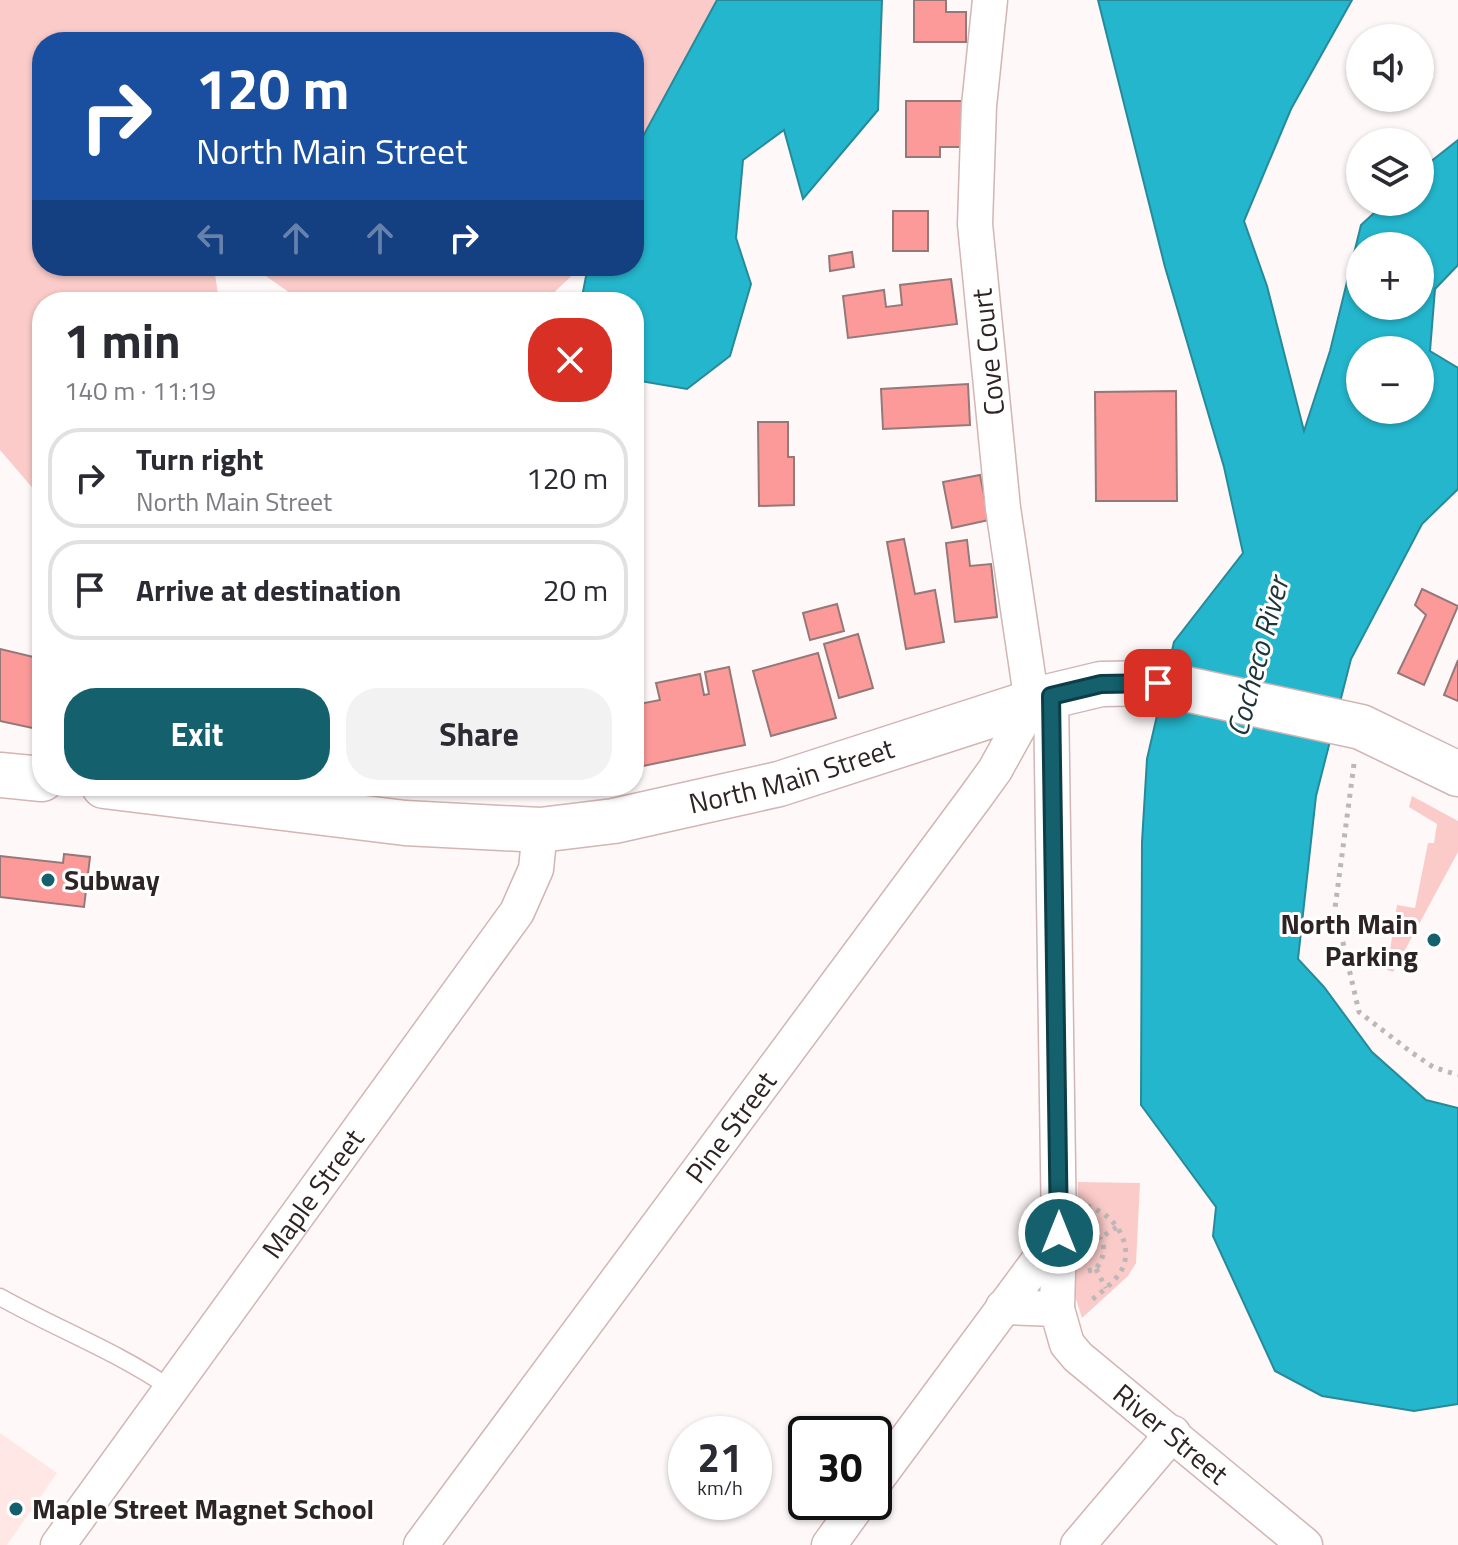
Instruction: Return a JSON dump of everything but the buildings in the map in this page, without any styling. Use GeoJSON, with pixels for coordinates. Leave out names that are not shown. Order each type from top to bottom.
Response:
{"type":"FeatureCollection","features":[{"type":"Feature","properties":{"kind":"main road","name":"North Main Street"},"geometry":{"type":"LineString","coordinates":[[260,796],[293,798],[451,827],[540,830],[614,821],[779,784],[1041,699],[1101,684],[1158,683],[1358,741],[1458,774]]}},
{"type":"Feature","properties":{"kind":"main road"},"geometry":{"type":"LineString","coordinates":[[0,775],[32,778]]}},
{"type":"Feature","properties":{"kind":"street","name":"Cove Court"},"geometry":{"type":"LineString","coordinates":[[990,0],[979,106],[975,224],[1003,508],[1041,699]]}},
{"type":"Feature","properties":{"kind":"street","name":"River Street"},"geometry":{"type":"LineString","coordinates":[[1041,699],[1069,1232],[1071,1307],[1067,1344],[1078,1357],[1305,1545]]}},
{"type":"Feature","properties":{"kind":"street","name":"Pine Street"},"geometry":{"type":"LineString","coordinates":[[421,1545],[974,799],[1041,699]]}},
{"type":"Feature","properties":{"kind":"street","name":"Maple Street"},"geometry":{"type":"LineString","coordinates":[[58,1545],[517,912],[536,869],[540,830]]}},
{"type":"Feature","properties":{"kind":"street"},"geometry":{"type":"LineString","coordinates":[[892,1458],[1003,1307],[1069,1232]]}},
{"type":"Feature","properties":{"kind":"street"},"geometry":{"type":"LineString","coordinates":[[1003,1307],[1071,1307]]}},
{"type":"Feature","properties":{"kind":"street"},"geometry":{"type":"LineString","coordinates":[[1078,1545],[1173,1433]]}},
{"type":"Feature","properties":{"kind":"street"},"geometry":{"type":"LineString","coordinates":[[829,1545],[847,1520]]}},
{"type":"Feature","properties":{"kind":"lane"},"geometry":{"type":"LineString","coordinates":[[0,1297],[66,1333],[97,1343],[170,1388]]}},
{"type":"Feature","properties":{"kind":"path"},"geometry":{"type":"LineString","coordinates":[[1358,741],[1335,908],[1359,1012],[1433,1067],[1458,1075]]}},
{"type":"Feature","properties":{"kind":"path"},"geometry":{"type":"LineString","coordinates":[[1071,1307],[1106,1288],[1121,1272],[1126,1258],[1126,1247],[1117,1227],[1102,1211],[1081,1205]]}},
{"type":"Feature","properties":{"kind":"path"},"geometry":{"type":"LineString","coordinates":[[1100,1238],[1117,1227]]}},
{"type":"Feature","properties":{"kind":"path"},"geometry":{"type":"LineString","coordinates":[[1069,1232],[1093,1232],[1100,1238],[1104,1251],[1096,1269]]}},
{"type":"Feature","properties":{"kind":"path"},"geometry":{"type":"LineString","coordinates":[[1096,1269],[1106,1288]]}},
{"type":"Feature","properties":{"kind":"path"},"geometry":{"type":"LineString","coordinates":[[1079,1271],[1096,1269]]}},
{"type":"Feature","properties":{"kind":"shaded area"},"geometry":{"type":"Polygon","coordinates":[[[0,0],[717,0],[644,135],[644,32],[32,32],[32,276],[215,276],[218,292],[32,292],[32,487],[0,450],[0,0]]]}},
{"type":"Feature","properties":{"kind":"shaded area"},"geometry":{"type":"Polygon","coordinates":[[[266,276],[571,276],[555,292],[289,292],[266,276]]]}},
{"type":"Feature","properties":{"kind":"shaded area"},"geometry":{"type":"Polygon","coordinates":[[[1412,796],[1458,821],[1458,852],[1393,972],[1387,970],[1397,905],[1415,908],[1428,843],[1434,843],[1437,824],[1409,807],[1412,796]]]}},
{"type":"Feature","properties":{"kind":"shaded area"},"geometry":{"type":"Polygon","coordinates":[[[1078,1182],[1140,1183],[1136,1263],[1128,1276],[1082,1318],[1075,1296],[1078,1182]]]}},
{"type":"Feature","properties":{"kind":"shaded area","name":"Maple Street Magnet School"},"geometry":{"type":"Polygon","coordinates":[[[0,1433],[57,1473],[7,1545],[0,1545],[0,1433]]]}},
{"type":"Feature","properties":{"kind":"water"},"geometry":{"type":"Polygon","coordinates":[[[717,0],[882,0],[878,110],[803,199],[784,130],[743,160],[736,238],[751,284],[730,356],[687,389],[644,382],[644,292],[583,292],[586,276],[644,276],[644,135],[717,0]]]}},
{"type":"Feature","properties":{"kind":"water","name":"Cocheco River"},"geometry":{"type":"Polygon","coordinates":[[[1098,0],[1352,0],[1291,109],[1244,221],[1267,286],[1304,431],[1330,351],[1346,286],[1346,320],[1432,320],[1431,336],[1346,336],[1346,424],[1434,424],[1434,353],[1458,368],[1458,489],[1422,524],[1351,659],[1316,796],[1298,959],[1324,987],[1372,1052],[1426,1100],[1458,1108],[1458,1404],[1414,1411],[1322,1396],[1275,1371],[1213,1236],[1216,1207],[1141,1105],[1142,842],[1147,759],[1174,642],[1243,553],[1224,467],[1165,267],[1098,0]]]}},
{"type":"Feature","properties":{"kind":"water"},"geometry":{"type":"Polygon","coordinates":[[[1458,140],[1458,265],[1435,289],[1434,301],[1434,232],[1359,232],[1361,225],[1371,216],[1434,216],[1434,159],[1458,140]]]}},
{"type":"Feature","properties":{"kind":"place","name":"Subway"},"geometry":{"type":"Point","coordinates":[48,880]}},
{"type":"Feature","properties":{"kind":"place","name":"North Main Parking"},"geometry":{"type":"Point","coordinates":[1434,940]}},
{"type":"Feature","properties":{"kind":"place","name":"Maple Street Magnet School"},"geometry":{"type":"Point","coordinates":[16,1509]}},
{"type":"Feature","properties":{"kind":"route"},"geometry":{"type":"LineString","coordinates":[[1059,1233],[1055,803],[1051,696],[1101,684],[1132,681],[1158,683]]}}]}
